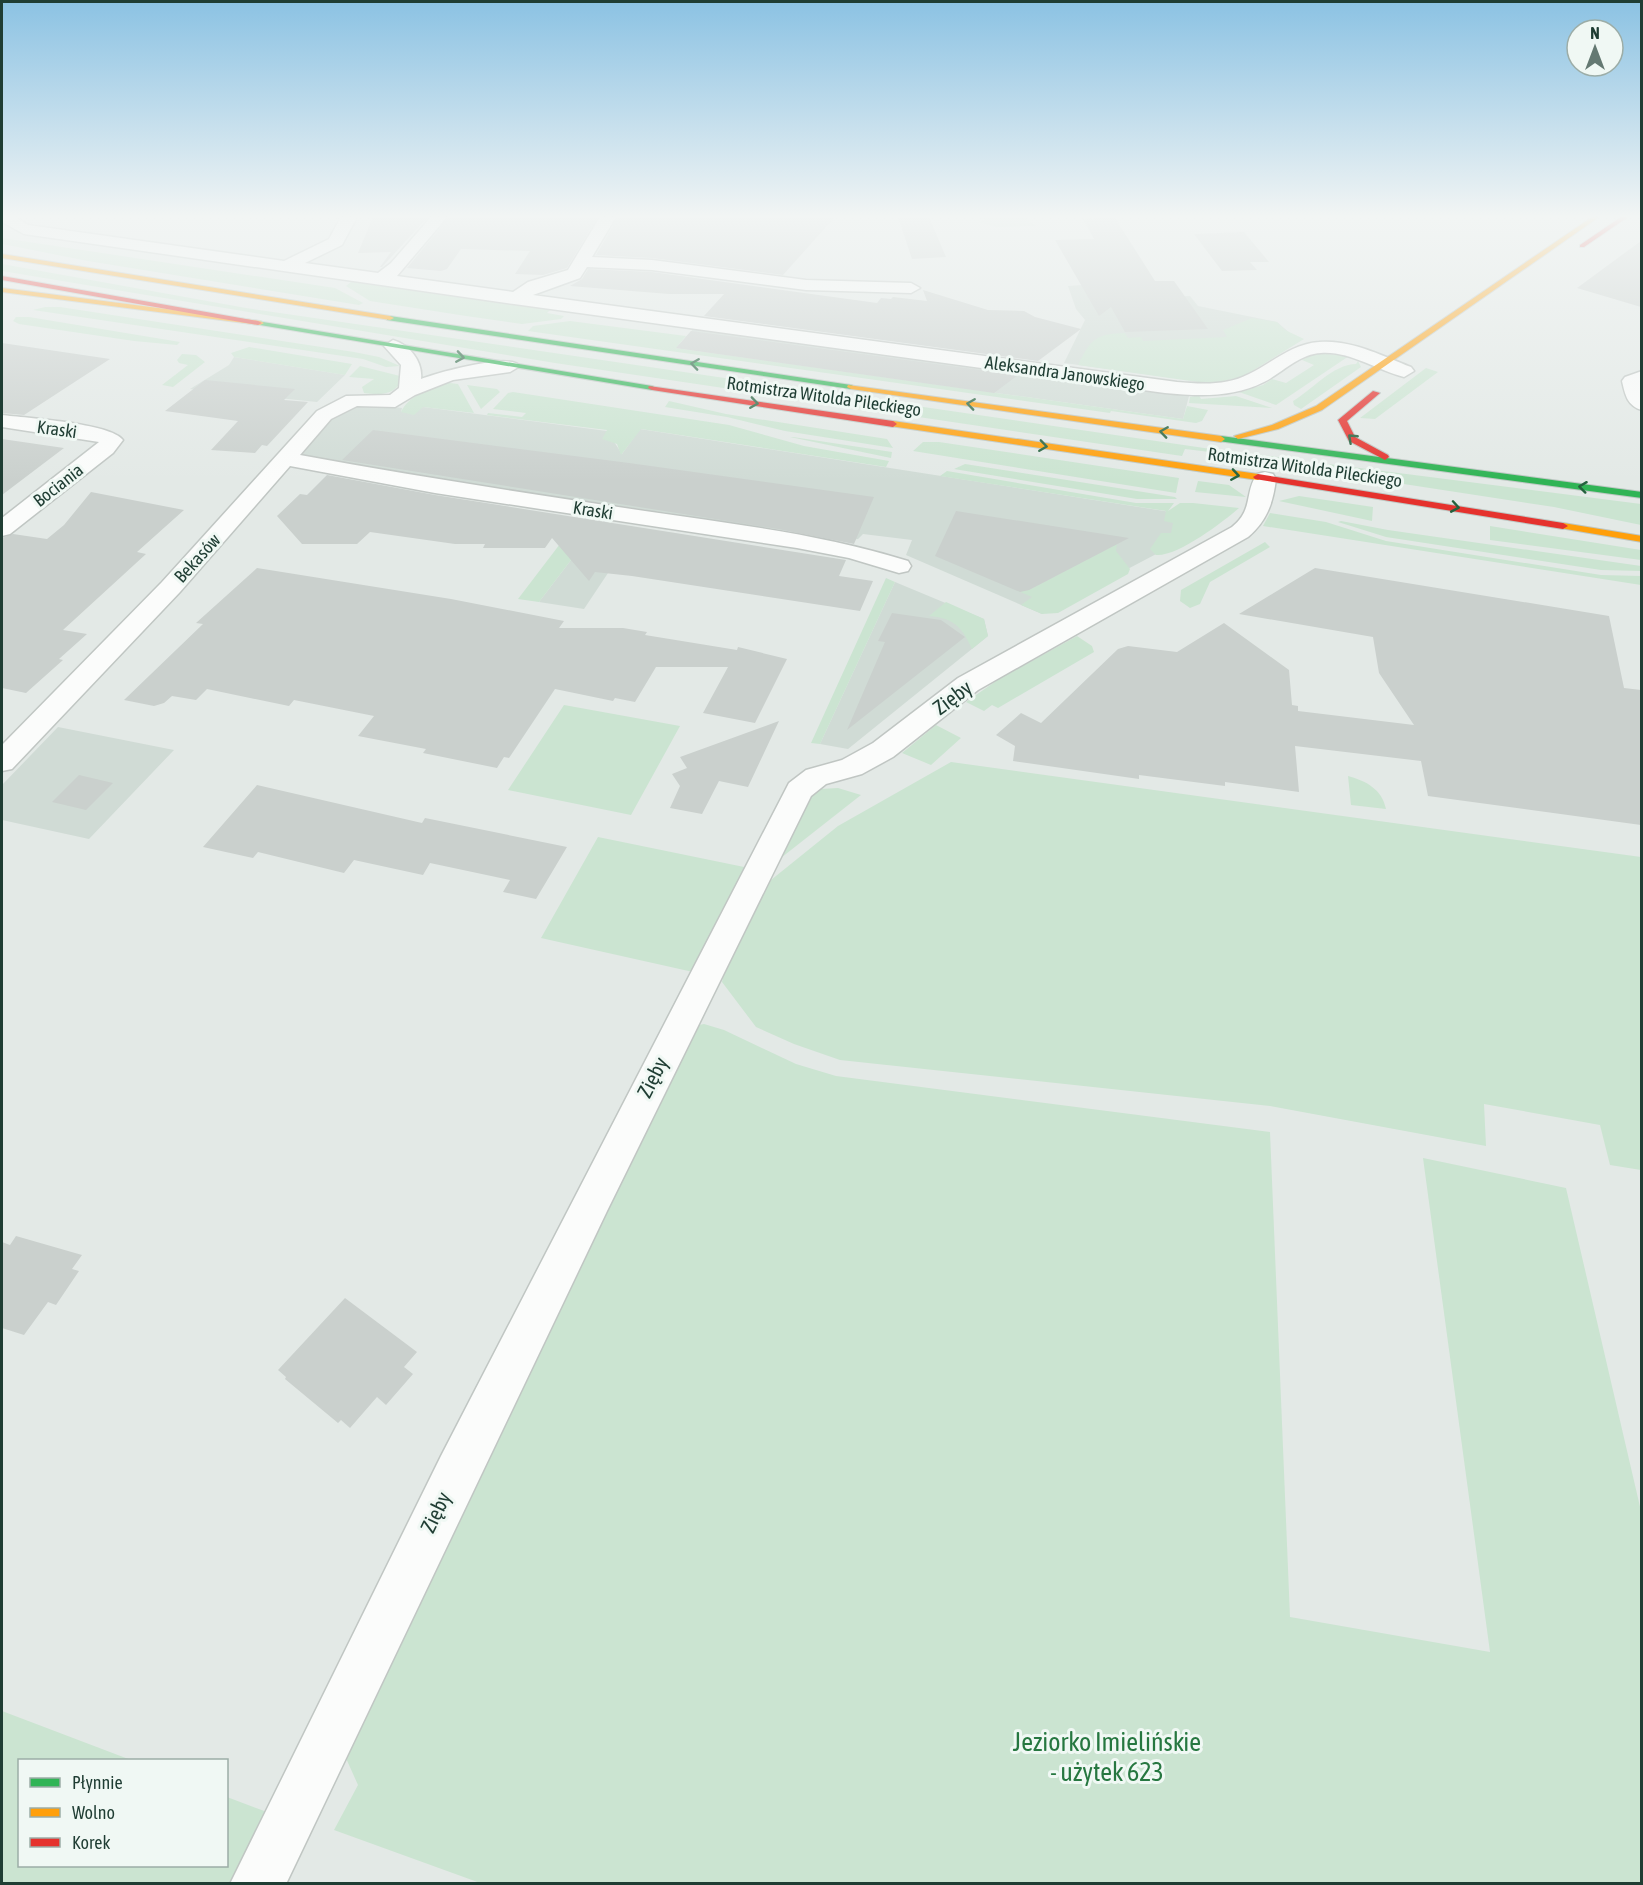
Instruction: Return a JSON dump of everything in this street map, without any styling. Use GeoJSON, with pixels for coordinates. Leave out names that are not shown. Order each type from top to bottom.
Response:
{"type":"FeatureCollection","features":[{"type":"Feature","properties":{"kind":"main road","name":"Rotmistrza Witolda Pileckiego"},"geometry":{"type":"LineString","coordinates":[[118,305],[258,323],[510,366],[1398,498],[1641,539]]}},
{"type":"Feature","properties":{"kind":"main road"},"geometry":{"type":"LineString","coordinates":[[155,305],[258,323]]}},
{"type":"Feature","properties":{"kind":"main road","name":"Rotmistrza Witolda Pileckiego"},"geometry":{"type":"LineString","coordinates":[[308,305],[1222,440],[1641,495]]}},
{"type":"Feature","properties":{"kind":"main road"},"geometry":{"type":"LineString","coordinates":[[1315,466],[1293,450],[1290,435],[1310,414],[1468,305]]}},
{"type":"Feature","properties":{"kind":"main road"},"geometry":{"type":"LineString","coordinates":[[1404,464],[1356,442],[1345,431],[1342,420],[1408,368]]}},
{"type":"Feature","properties":{"kind":"main road"},"geometry":{"type":"LineString","coordinates":[[1222,440],[1275,428],[1310,414]]}},
{"type":"Feature","properties":{"kind":"main road"},"geometry":{"type":"LineString","coordinates":[[1333,475],[1398,498]]}},
{"type":"Feature","properties":{"kind":"street","name":"Aleksandra Janowskiego"},"geometry":{"type":"LineString","coordinates":[[559,305],[1166,387],[1204,390],[1246,383],[1301,351],[1311,349],[1346,350],[1383,363],[1408,368]]}},
{"type":"Feature","properties":{"kind":"street"},"geometry":{"type":"LineString","coordinates":[[696,323],[710,307]]}},
{"type":"Feature","properties":{"kind":"street"},"geometry":{"type":"LineString","coordinates":[[393,346],[412,365],[413,374],[408,391]]}},
{"type":"Feature","properties":{"kind":"street","name":"Bekasów"},"geometry":{"type":"LineString","coordinates":[[2,762],[171,587],[317,422],[333,408],[353,400],[395,401],[408,391],[455,373],[510,366]]}},
{"type":"Feature","properties":{"kind":"street"},"geometry":{"type":"LineString","coordinates":[[1641,377],[1632,381],[1636,398],[1641,404]]}},
{"type":"Feature","properties":{"kind":"street","name":"Kraski"},"geometry":{"type":"LineString","coordinates":[[2,421],[101,435],[112,440]]}},
{"type":"Feature","properties":{"kind":"street","name":"Bociania"},"geometry":{"type":"LineString","coordinates":[[2,529],[105,448],[112,440]]}},
{"type":"Feature","properties":{"kind":"street","name":"Kraski"},"geometry":{"type":"LineString","coordinates":[[285,459],[435,486],[815,544],[871,556],[899,566]]}},
{"type":"Feature","properties":{"kind":"street","name":"Zięby"},"geometry":{"type":"LineString","coordinates":[[256,1884],[432,1518],[702,978],[799,790],[816,777],[852,767],[883,750],[968,684],[1240,532],[1249,526],[1261,509],[1265,480]]}},
{"type":"Feature","properties":{"kind":"shaded area"},"geometry":{"type":"Polygon","coordinates":[[[1075,305],[1197,305],[1277,322],[1291,334],[1211,383],[1064,363],[1085,320],[1075,305]]]}},
{"type":"Feature","properties":{"kind":"shaded area"},"geometry":{"type":"Polygon","coordinates":[[[694,328],[1189,396],[1183,419],[676,348],[694,328]]]}},
{"type":"Feature","properties":{"kind":"shaded area"},"geometry":{"type":"Polygon","coordinates":[[[234,357],[345,375],[317,402],[190,389],[229,365],[234,357]]]}},
{"type":"Feature","properties":{"kind":"shaded area"},"geometry":{"type":"Polygon","coordinates":[[[367,404],[402,408],[401,412],[423,407],[607,431],[622,454],[640,429],[1209,518],[1200,531],[1042,614],[906,555],[912,540],[863,534],[858,539],[850,540],[587,501],[585,504],[308,458],[302,455],[302,451],[342,408],[367,404]]]}},
{"type":"Feature","properties":{"kind":"shaded area"},"geometry":{"type":"Polygon","coordinates":[[[600,522],[638,528],[584,609],[539,602],[600,522]]]}},
{"type":"Feature","properties":{"kind":"shaded area"},"geometry":{"type":"Polygon","coordinates":[[[895,582],[984,619],[988,636],[848,749],[820,744],[895,582]]]}},
{"type":"Feature","properties":{"kind":"shaded area"},"geometry":{"type":"Polygon","coordinates":[[[58,727],[174,750],[89,839],[2,820],[2,785],[58,727]]]}},
{"type":"Feature","properties":{"kind":"green space"},"geometry":{"type":"Polygon","coordinates":[[[206,305],[229,305],[1211,449],[1210,452],[1185,449],[1182,456],[555,363],[206,305]]]}},
{"type":"Feature","properties":{"kind":"green space"},"geometry":{"type":"Polygon","coordinates":[[[395,305],[530,305],[552,308],[547,313],[564,316],[561,319],[522,324],[395,305]]]}},
{"type":"Feature","properties":{"kind":"green space"},"geometry":{"type":"Polygon","coordinates":[[[60,307],[354,352],[379,357],[400,366],[386,367],[363,359],[33,310],[60,307]]]}},
{"type":"Feature","properties":{"kind":"green space"},"geometry":{"type":"Polygon","coordinates":[[[16,317],[29,317],[180,342],[177,345],[134,341],[19,324],[13,321],[16,317]]]}},
{"type":"Feature","properties":{"kind":"green space"},"geometry":{"type":"Polygon","coordinates":[[[1252,318],[1277,322],[1285,330],[1304,339],[1244,376],[1212,384],[1078,365],[1091,344],[1107,335],[1125,333],[1128,338],[1141,337],[1143,341],[1227,337],[1223,330],[1252,318]]]}},
{"type":"Feature","properties":{"kind":"green space"},"geometry":{"type":"Polygon","coordinates":[[[570,321],[686,336],[676,348],[1183,419],[1187,406],[1208,410],[1202,421],[1196,423],[1111,411],[1110,413],[528,331],[533,326],[570,321]]]}},
{"type":"Feature","properties":{"kind":"green space"},"geometry":{"type":"Polygon","coordinates":[[[249,347],[352,364],[345,375],[234,357],[231,353],[249,347]]]}},
{"type":"Feature","properties":{"kind":"green space"},"geometry":{"type":"Polygon","coordinates":[[[1316,353],[1349,356],[1276,405],[1239,392],[1263,385],[1272,379],[1286,383],[1314,365],[1302,360],[1316,353]]]}},
{"type":"Feature","properties":{"kind":"green space"},"geometry":{"type":"Polygon","coordinates":[[[182,354],[196,355],[205,362],[173,387],[162,385],[188,365],[179,363],[177,360],[182,354]]]}},
{"type":"Feature","properties":{"kind":"green space"},"geometry":{"type":"Polygon","coordinates":[[[1358,361],[1361,367],[1301,409],[1294,405],[1293,401],[1331,373],[1347,365],[1356,364],[1358,361]]]}},
{"type":"Feature","properties":{"kind":"green space"},"geometry":{"type":"Polygon","coordinates":[[[360,366],[404,377],[397,387],[388,392],[364,393],[362,387],[374,379],[349,377],[360,366]]]}},
{"type":"Feature","properties":{"kind":"green space"},"geometry":{"type":"Polygon","coordinates":[[[1426,368],[1438,372],[1375,419],[1360,418],[1426,368]]]}},
{"type":"Feature","properties":{"kind":"green space"},"geometry":{"type":"Polygon","coordinates":[[[442,382],[458,384],[474,413],[423,407],[414,415],[401,412],[413,398],[442,382]]]}},
{"type":"Feature","properties":{"kind":"green space"},"geometry":{"type":"Polygon","coordinates":[[[467,385],[497,389],[500,392],[481,409],[467,385]]]}},
{"type":"Feature","properties":{"kind":"green space"},"geometry":{"type":"Polygon","coordinates":[[[508,393],[729,425],[804,446],[889,461],[886,467],[641,429],[621,455],[617,444],[602,439],[607,430],[487,415],[488,413],[522,417],[526,413],[493,409],[508,393]]]}},
{"type":"Feature","properties":{"kind":"green space"},"geometry":{"type":"Polygon","coordinates":[[[1199,395],[1201,399],[1236,396],[1272,408],[1189,403],[1190,397],[1199,395]]]}},
{"type":"Feature","properties":{"kind":"green space"},"geometry":{"type":"Polygon","coordinates":[[[669,401],[726,414],[887,439],[893,448],[785,431],[727,417],[665,407],[669,401]]]}},
{"type":"Feature","properties":{"kind":"green space"},"geometry":{"type":"Polygon","coordinates":[[[790,437],[892,452],[891,458],[790,437]]]}},
{"type":"Feature","properties":{"kind":"green space"},"geometry":{"type":"Polygon","coordinates":[[[923,442],[939,442],[1179,478],[1176,493],[913,451],[923,442]]]}},
{"type":"Feature","properties":{"kind":"green space"},"geometry":{"type":"Polygon","coordinates":[[[1230,451],[1285,458],[1312,475],[1226,463],[1230,451]]]}},
{"type":"Feature","properties":{"kind":"green space"},"geometry":{"type":"Polygon","coordinates":[[[1320,463],[1641,504],[1641,525],[1554,507],[1358,477],[1320,463]]]}},
{"type":"Feature","properties":{"kind":"green space"},"geometry":{"type":"Polygon","coordinates":[[[965,464],[1177,499],[1137,499],[954,469],[965,464]]]}},
{"type":"Feature","properties":{"kind":"green space"},"geometry":{"type":"Polygon","coordinates":[[[947,471],[1136,503],[1174,503],[1168,511],[1180,503],[1239,508],[1187,545],[1165,554],[1156,555],[1150,549],[1161,533],[1171,533],[1173,523],[1164,521],[1166,511],[940,476],[947,471]]]}},
{"type":"Feature","properties":{"kind":"green space"},"geometry":{"type":"Polygon","coordinates":[[[1198,481],[1229,485],[1246,497],[1195,492],[1198,481]]]}},
{"type":"Feature","properties":{"kind":"green space"},"geometry":{"type":"Polygon","coordinates":[[[1299,496],[1373,507],[1372,521],[1279,501],[1299,496]]]}},
{"type":"Feature","properties":{"kind":"green space"},"geometry":{"type":"Polygon","coordinates":[[[1270,513],[1326,522],[1386,541],[1601,575],[1641,576],[1641,585],[1263,526],[1270,513]]]}},
{"type":"Feature","properties":{"kind":"green space"},"geometry":{"type":"Polygon","coordinates":[[[579,519],[600,522],[539,602],[518,599],[579,519]]]}},
{"type":"Feature","properties":{"kind":"green space"},"geometry":{"type":"Polygon","coordinates":[[[1338,522],[1388,530],[1641,566],[1641,571],[1601,570],[1386,537],[1338,522]]]}},
{"type":"Feature","properties":{"kind":"green space"},"geometry":{"type":"Polygon","coordinates":[[[1490,526],[1641,550],[1641,560],[1490,540],[1490,526]]]}},
{"type":"Feature","properties":{"kind":"green space"},"geometry":{"type":"Polygon","coordinates":[[[1265,542],[1270,547],[1210,582],[1200,604],[1190,608],[1180,601],[1181,590],[1265,542]]]}},
{"type":"Feature","properties":{"kind":"green space"},"geometry":{"type":"Polygon","coordinates":[[[1117,544],[1116,551],[1130,569],[1128,574],[1058,613],[1042,614],[1021,605],[1032,597],[1018,591],[1029,590],[1117,544]]]}},
{"type":"Feature","properties":{"kind":"green space"},"geometry":{"type":"Polygon","coordinates":[[[886,578],[895,582],[820,744],[811,743],[886,578]]]}},
{"type":"Feature","properties":{"kind":"green space"},"geometry":{"type":"Polygon","coordinates":[[[946,602],[984,619],[988,636],[972,649],[961,629],[956,625],[945,619],[929,616],[946,602]]]}},
{"type":"Feature","properties":{"kind":"green space"},"geometry":{"type":"Polygon","coordinates":[[[1077,636],[1092,646],[1094,652],[998,708],[992,705],[984,711],[966,702],[999,679],[1077,636]]]}},
{"type":"Feature","properties":{"kind":"green space"},"geometry":{"type":"Polygon","coordinates":[[[564,705],[680,726],[631,815],[508,790],[564,705]]]}},
{"type":"Feature","properties":{"kind":"green space"},"geometry":{"type":"Polygon","coordinates":[[[936,725],[961,738],[931,765],[902,753],[936,725]]]}},
{"type":"Feature","properties":{"kind":"green space"},"geometry":{"type":"Polygon","coordinates":[[[951,762],[1641,857],[1641,1170],[1610,1165],[1600,1125],[1484,1104],[1486,1146],[1270,1106],[840,1060],[794,1044],[756,1027],[722,982],[729,954],[761,888],[838,826],[951,762]]]}},
{"type":"Feature","properties":{"kind":"green space"},"geometry":{"type":"Polygon","coordinates":[[[1348,776],[1361,780],[1377,791],[1386,809],[1351,805],[1348,776]]]}},
{"type":"Feature","properties":{"kind":"green space"},"geometry":{"type":"Polygon","coordinates":[[[838,788],[861,795],[777,861],[805,796],[820,789],[838,788]]]}},
{"type":"Feature","properties":{"kind":"green space"},"geometry":{"type":"Polygon","coordinates":[[[598,837],[749,868],[693,972],[541,938],[598,837]]]}},
{"type":"Feature","properties":{"kind":"green space","name":"Jeziorko Imielińskie - użytek 623"},"geometry":{"type":"Polygon","coordinates":[[[704,1024],[724,1030],[796,1064],[836,1076],[1270,1132],[1290,1617],[1490,1652],[1423,1158],[1566,1188],[1641,1511],[1641,1883],[483,1884],[334,1830],[358,1785],[345,1756],[689,1027],[704,1024]]]}},
{"type":"Feature","properties":{"kind":"green space"},"geometry":{"type":"Polygon","coordinates":[[[2,1711],[128,1759],[18,1759],[18,1867],[228,1867],[228,1797],[267,1812],[232,1883],[2,1883],[2,1711]]]}},
{"type":"Feature","properties":{"kind":"building"},"geometry":{"type":"Polygon","coordinates":[[[714,305],[972,305],[988,310],[1024,311],[1035,317],[1081,329],[1038,361],[704,316],[714,305]]]}},
{"type":"Feature","properties":{"kind":"building"},"geometry":{"type":"Polygon","coordinates":[[[1093,305],[1191,305],[1208,329],[1125,332],[1111,307],[1099,316],[1093,305]]]}},
{"type":"Feature","properties":{"kind":"building"},"geometry":{"type":"Polygon","coordinates":[[[691,331],[1018,375],[994,393],[676,348],[691,331]]]}},
{"type":"Feature","properties":{"kind":"building"},"geometry":{"type":"Polygon","coordinates":[[[2,343],[110,359],[24,415],[2,413],[2,343]]]}},
{"type":"Feature","properties":{"kind":"building"},"geometry":{"type":"Polygon","coordinates":[[[205,380],[295,389],[284,400],[308,402],[267,446],[262,445],[255,453],[211,450],[238,421],[165,411],[205,380]]]}},
{"type":"Feature","properties":{"kind":"building"},"geometry":{"type":"Polygon","coordinates":[[[373,430],[874,497],[854,544],[778,529],[342,460],[373,430]]]}},
{"type":"Feature","properties":{"kind":"building"},"geometry":{"type":"Polygon","coordinates":[[[2,439],[64,448],[2,495],[2,439]]]}},
{"type":"Feature","properties":{"kind":"building"},"geometry":{"type":"Polygon","coordinates":[[[327,475],[435,495],[846,560],[839,576],[873,581],[860,611],[632,576],[595,572],[589,581],[552,538],[545,548],[483,548],[485,544],[455,544],[370,532],[357,544],[302,544],[277,516],[300,494],[307,495],[327,475]]]}},
{"type":"Feature","properties":{"kind":"building"},"geometry":{"type":"Polygon","coordinates":[[[91,492],[184,510],[137,552],[146,554],[63,630],[87,634],[59,659],[63,660],[26,693],[2,688],[2,538],[13,534],[47,539],[64,525],[91,492]]]}},
{"type":"Feature","properties":{"kind":"building"},"geometry":{"type":"Polygon","coordinates":[[[956,511],[1129,538],[1029,590],[1020,592],[935,556],[956,511]]]}},
{"type":"Feature","properties":{"kind":"building"},"geometry":{"type":"Polygon","coordinates":[[[257,568],[451,599],[564,621],[559,628],[623,628],[647,632],[645,635],[737,650],[738,647],[787,659],[755,723],[703,713],[728,667],[656,667],[635,702],[615,698],[613,701],[555,689],[509,758],[504,757],[497,768],[423,753],[426,749],[358,736],[374,716],[294,700],[289,706],[207,689],[196,700],[172,696],[164,703],[154,706],[124,700],[203,624],[196,623],[257,568]]]}},
{"type":"Feature","properties":{"kind":"building"},"geometry":{"type":"Polygon","coordinates":[[[1315,568],[1609,616],[1624,688],[1641,690],[1641,825],[1428,796],[1421,761],[1295,746],[1299,792],[1225,782],[1225,786],[1139,775],[1139,779],[1013,761],[1015,746],[996,735],[1021,713],[1041,723],[1118,649],[1128,646],[1177,652],[1224,623],[1289,670],[1292,705],[1298,706],[1298,711],[1414,725],[1379,673],[1373,637],[1239,614],[1315,568]]]}},
{"type":"Feature","properties":{"kind":"building"},"geometry":{"type":"Polygon","coordinates":[[[892,613],[941,620],[965,637],[847,730],[885,642],[878,641],[892,613]]]}},
{"type":"Feature","properties":{"kind":"building"},"geometry":{"type":"Polygon","coordinates":[[[779,721],[748,787],[719,781],[702,814],[670,808],[680,786],[672,774],[687,768],[680,757],[779,721]]]}},
{"type":"Feature","properties":{"kind":"building"},"geometry":{"type":"Polygon","coordinates":[[[79,775],[113,783],[86,810],[52,802],[79,775]]]}},
{"type":"Feature","properties":{"kind":"building"},"geometry":{"type":"Polygon","coordinates":[[[257,785],[422,823],[425,818],[567,847],[536,899],[503,892],[510,880],[430,863],[423,875],[354,860],[344,873],[258,852],[253,858],[203,847],[257,785]]]}},
{"type":"Feature","properties":{"kind":"building"},"geometry":{"type":"Polygon","coordinates":[[[16,1236],[82,1255],[72,1269],[79,1271],[56,1305],[48,1302],[24,1335],[2,1328],[2,1242],[10,1245],[16,1236]]]}},
{"type":"Feature","properties":{"kind":"building"},"geometry":{"type":"Polygon","coordinates":[[[345,1298],[417,1352],[404,1367],[413,1374],[386,1405],[377,1397],[350,1428],[341,1420],[338,1423],[285,1379],[286,1377],[278,1370],[345,1298]]]}},
{"type":"Feature","properties":{"kind":"traffic: fast"},"geometry":{"type":"LineString","coordinates":[[390,318],[851,387]]}},
{"type":"Feature","properties":{"kind":"traffic: fast"},"geometry":{"type":"LineString","coordinates":[[260,323],[652,388]]}},
{"type":"Feature","properties":{"kind":"traffic: fast"},"geometry":{"type":"LineString","coordinates":[[1221,439],[1642,495]]}},
{"type":"Feature","properties":{"kind":"traffic: slow"},"geometry":{"type":"LineString","coordinates":[[119,305],[260,323]]}},
{"type":"Feature","properties":{"kind":"traffic: slow"},"geometry":{"type":"LineString","coordinates":[[308,305],[390,318]]}},
{"type":"Feature","properties":{"kind":"traffic: slow"},"geometry":{"type":"LineString","coordinates":[[1238,436],[1275,427],[1319,408],[1468,305]]}},
{"type":"Feature","properties":{"kind":"traffic: slow"},"geometry":{"type":"LineString","coordinates":[[851,387],[1221,439]]}},
{"type":"Feature","properties":{"kind":"traffic: slow"},"geometry":{"type":"LineString","coordinates":[[893,424],[1258,477]]}},
{"type":"Feature","properties":{"kind":"traffic: slow"},"geometry":{"type":"LineString","coordinates":[[1563,526],[1642,539]]}},
{"type":"Feature","properties":{"kind":"traffic: jam"},"geometry":{"type":"LineString","coordinates":[[155,305],[258,323]]}},
{"type":"Feature","properties":{"kind":"traffic: jam"},"geometry":{"type":"LineString","coordinates":[[652,388],[893,424]]}},
{"type":"Feature","properties":{"kind":"traffic: jam"},"geometry":{"type":"LineString","coordinates":[[1376,393],[1342,420],[1352,439],[1385,457]]}},
{"type":"Feature","properties":{"kind":"traffic: jam"},"geometry":{"type":"LineString","coordinates":[[1258,477],[1563,526]]}}]}
